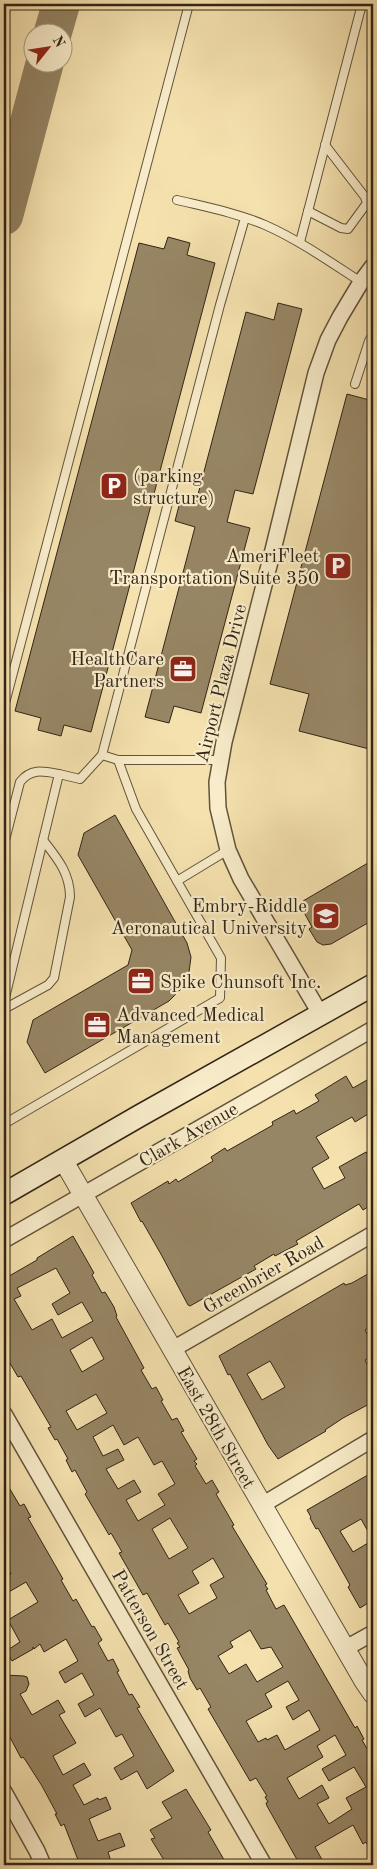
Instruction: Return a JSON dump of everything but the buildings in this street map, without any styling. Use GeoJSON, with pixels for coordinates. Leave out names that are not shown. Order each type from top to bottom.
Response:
{"type":"FeatureCollection","features":[{"type":"Feature","properties":{"kind":"main road","name":"Clark Avenue"},"geometry":{"type":"LineString","coordinates":[[4,1194],[373,985]]}},
{"type":"Feature","properties":{"kind":"street","name":"Airport Plaza Drive"},"geometry":{"type":"LineString","coordinates":[[320,1016],[242,879],[228,850],[218,808],[217,782],[220,760],[316,374],[328,340],[361,282],[373,266]]}},
{"type":"Feature","properties":{"kind":"street","name":"Clark Avenue"},"geometry":{"type":"LineString","coordinates":[[4,1240],[373,1029]]}},
{"type":"Feature","properties":{"kind":"street","name":"East 28th Street"},"geometry":{"type":"LineString","coordinates":[[63,1160],[373,1694]]}},
{"type":"Feature","properties":{"kind":"street","name":"Greenbrier Road"},"geometry":{"type":"LineString","coordinates":[[172,1349],[373,1234]]}},
{"type":"Feature","properties":{"kind":"street","name":"Patterson Street"},"geometry":{"type":"LineString","coordinates":[[4,1414],[264,1865]]}},
{"type":"Feature","properties":{"kind":"street"},"geometry":{"type":"LineString","coordinates":[[262,1504],[373,1439]]}},
{"type":"Feature","properties":{"kind":"street"},"geometry":{"type":"LineString","coordinates":[[346,1648],[373,1633]]}},
{"type":"Feature","properties":{"kind":"street"},"geometry":{"type":"LineString","coordinates":[[4,1792],[43,1865]]}},
{"type":"Feature","properties":{"kind":"lane"},"geometry":{"type":"LineString","coordinates":[[4,707],[189,4]]}},
{"type":"Feature","properties":{"kind":"lane"},"geometry":{"type":"LineString","coordinates":[[300,242],[362,4]]}},
{"type":"Feature","properties":{"kind":"lane"},"geometry":{"type":"LineString","coordinates":[[308,211],[341,228],[348,229],[367,203],[365,197],[325,145]]}},
{"type":"Feature","properties":{"kind":"lane"},"geometry":{"type":"LineString","coordinates":[[177,200],[265,225],[300,242],[361,282]]}},
{"type":"Feature","properties":{"kind":"lane"},"geometry":{"type":"LineString","coordinates":[[4,844],[20,782],[26,774],[35,772],[59,774],[80,779],[102,755],[245,218]]}},
{"type":"Feature","properties":{"kind":"lane"},"geometry":{"type":"LineString","coordinates":[[355,384],[373,334]]}},
{"type":"Feature","properties":{"kind":"lane"},"geometry":{"type":"LineString","coordinates":[[102,755],[118,760],[220,760]]}},
{"type":"Feature","properties":{"kind":"lane"},"geometry":{"type":"LineString","coordinates":[[4,1124],[220,998],[220,958],[136,809],[118,760]]}},
{"type":"Feature","properties":{"kind":"lane"},"geometry":{"type":"LineString","coordinates":[[4,1002],[59,774]]}},
{"type":"Feature","properties":{"kind":"lane"},"geometry":{"type":"LineString","coordinates":[[4,1009],[48,985],[54,978],[70,897],[70,883],[60,862],[43,840]]}},
{"type":"Feature","properties":{"kind":"lane"},"geometry":{"type":"LineString","coordinates":[[177,881],[228,850]]}},
{"type":"Feature","properties":{"kind":"taxiway"},"geometry":{"type":"LineString","coordinates":[[56,22],[61,4]]}},
{"type":"Feature","properties":{"kind":"taxiway"},"geometry":{"type":"LineString","coordinates":[[4,216],[42,72]]}},
{"type":"Feature","properties":{"kind":"place","name":"(parking structure)"},"geometry":{"type":"Point","coordinates":[114,486]}},
{"type":"Feature","properties":{"kind":"place","name":"AmeriFleet Transportation Suite 350"},"geometry":{"type":"Point","coordinates":[338,566]}},
{"type":"Feature","properties":{"kind":"place","name":"HealthCare Partners"},"geometry":{"type":"Point","coordinates":[183,669]}},
{"type":"Feature","properties":{"kind":"place","name":"Embry-Riddle Aeronautical University"},"geometry":{"type":"Point","coordinates":[326,916]}},
{"type":"Feature","properties":{"kind":"place","name":"Spike Chunsoft Inc."},"geometry":{"type":"Point","coordinates":[141,981]}},
{"type":"Feature","properties":{"kind":"place","name":"Advanced Medical Management"},"geometry":{"type":"Point","coordinates":[97,1025]}}]}
